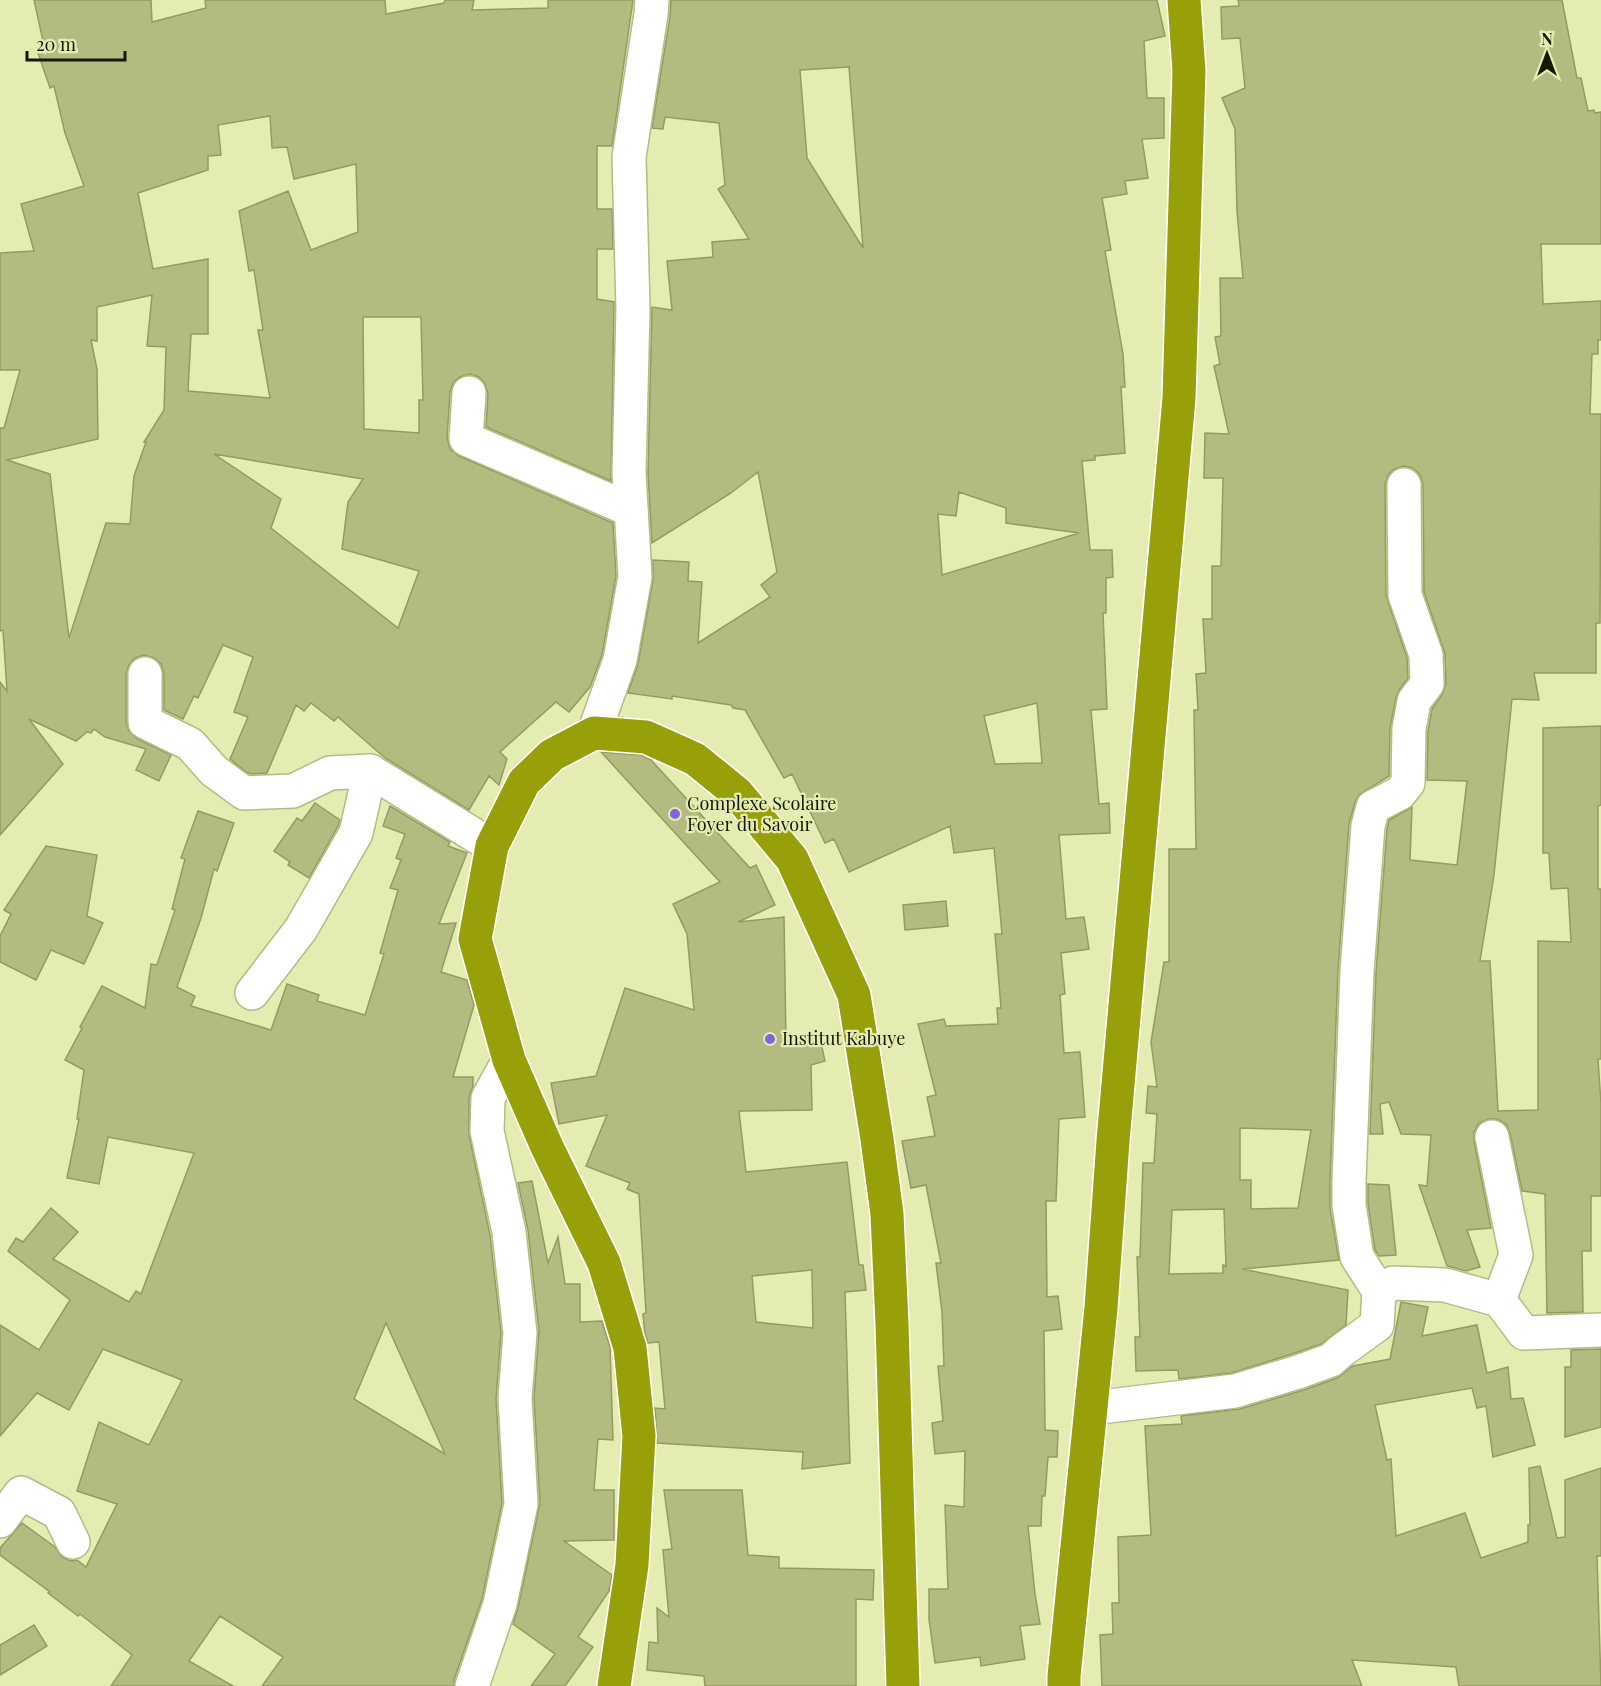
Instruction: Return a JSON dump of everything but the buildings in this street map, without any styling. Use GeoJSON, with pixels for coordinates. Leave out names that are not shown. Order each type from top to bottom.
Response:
{"type":"FeatureCollection","features":[{"type":"Feature","properties":{"kind":"highway"},"geometry":{"type":"LineString","coordinates":[[1064,1686],[1101,1308],[1113,1141],[1179,398],[1189,71],[1184,0]]}},
{"type":"Feature","properties":{"kind":"highway"},"geometry":{"type":"LineString","coordinates":[[614,1686],[632,1566],[639,1436],[630,1348],[604,1263],[547,1147],[509,1060],[475,939],[492,846],[524,782],[552,755],[594,733],[646,737],[695,759],[737,793],[792,859],[854,995],[887,1214],[903,1686]]}},
{"type":"Feature","properties":{"kind":"street"},"geometry":{"type":"LineString","coordinates":[[594,733],[620,660],[635,577],[629,473],[633,309],[629,157],[652,0]]}},
{"type":"Feature","properties":{"kind":"street"},"geometry":{"type":"LineString","coordinates":[[469,393],[466,439],[632,510]]}},
{"type":"Feature","properties":{"kind":"street"},"geometry":{"type":"LineString","coordinates":[[1092,1408],[1235,1391],[1331,1360],[1377,1325],[1379,1291],[1357,1257],[1349,1205],[1349,1182],[1357,971],[1368,826],[1373,807],[1400,793],[1408,783],[1409,729],[1414,701],[1427,684],[1426,655],[1405,595],[1404,485]]}},
{"type":"Feature","properties":{"kind":"street"},"geometry":{"type":"LineString","coordinates":[[145,674],[145,722],[190,744],[214,771],[244,793],[293,791],[330,773],[370,771],[492,846]]}},
{"type":"Feature","properties":{"kind":"street"},"geometry":{"type":"LineString","coordinates":[[252,993],[302,929],[356,833],[370,771]]}},
{"type":"Feature","properties":{"kind":"street"},"geometry":{"type":"LineString","coordinates":[[472,1686],[500,1605],[522,1504],[515,1398],[520,1333],[510,1233],[487,1131],[488,1098],[509,1060]]}},
{"type":"Feature","properties":{"kind":"street"},"geometry":{"type":"LineString","coordinates":[[1492,1137],[1516,1255],[1499,1300]]}},
{"type":"Feature","properties":{"kind":"street"},"geometry":{"type":"LineString","coordinates":[[1379,1291],[1393,1283],[1444,1285],[1499,1300],[1524,1333],[1601,1330]]}},
{"type":"Feature","properties":{"kind":"street"},"geometry":{"type":"LineString","coordinates":[[0,1521],[21,1493],[59,1513],[73,1542]]}},
{"type":"Feature","properties":{"kind":"place","name":"Complexe Scolaire Foyer du Savoir"},"geometry":{"type":"Point","coordinates":[675,814]}},
{"type":"Feature","properties":{"kind":"place","name":"Institut Kabuye"},"geometry":{"type":"Point","coordinates":[770,1039]}}]}
